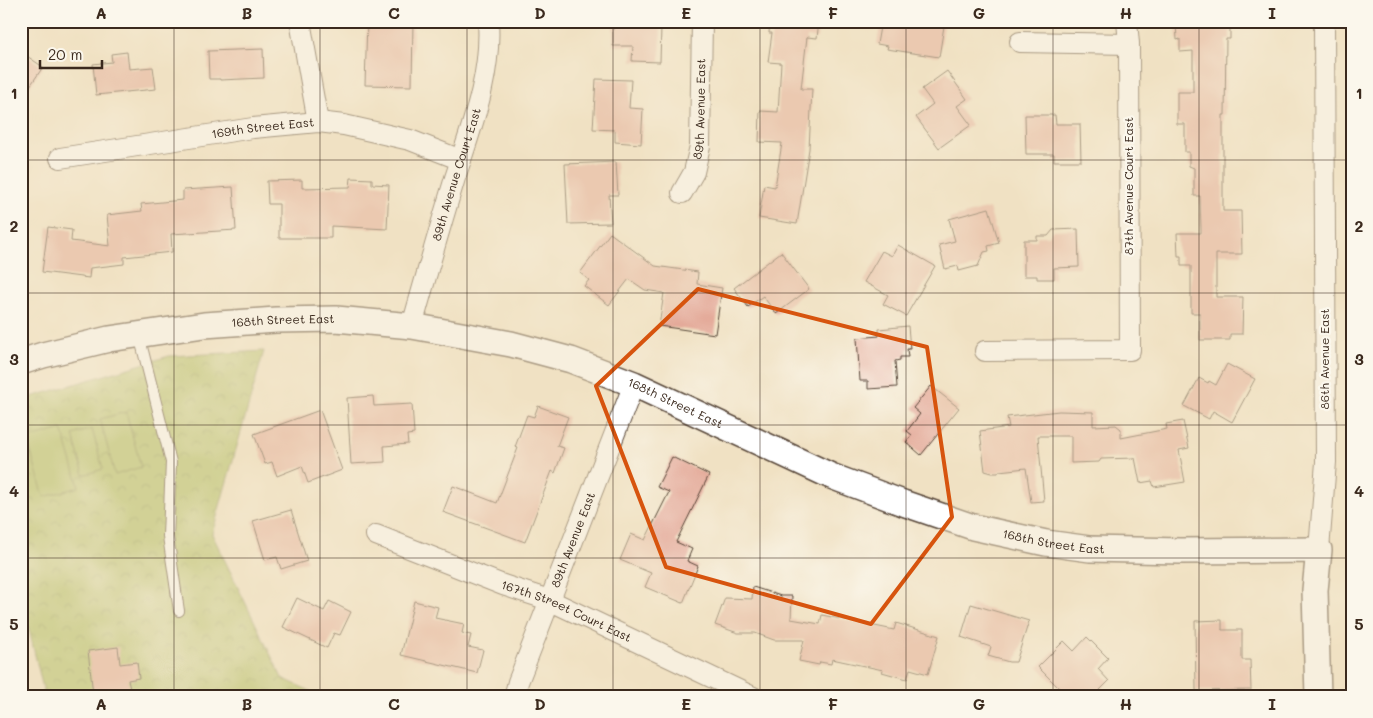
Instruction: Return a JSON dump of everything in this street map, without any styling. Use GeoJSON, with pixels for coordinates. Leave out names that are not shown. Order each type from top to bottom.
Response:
{"type":"FeatureCollection","features":[{"type":"Feature","properties":{"kind":"street"},"geometry":{"type":"LineString","coordinates":[[300,21],[318,122]]}},
{"type":"Feature","properties":{"kind":"street","name":"89th Avenue Court East"},"geometry":{"type":"LineString","coordinates":[[412,326],[480,95],[488,60],[488,21]]}},
{"type":"Feature","properties":{"kind":"street","name":"89th Avenue East"},"geometry":{"type":"LineString","coordinates":[[682,194],[694,172],[700,146],[702,21]]}},
{"type":"Feature","properties":{"kind":"street","name":"87th Avenue Court East"},"geometry":{"type":"LineString","coordinates":[[985,351],[1130,350],[1129,44],[1127,21]]}},
{"type":"Feature","properties":{"kind":"street","name":"86th Avenue East"},"geometry":{"type":"LineString","coordinates":[[1318,697],[1315,590],[1326,462],[1324,21]]}},
{"type":"Feature","properties":{"kind":"street"},"geometry":{"type":"LineString","coordinates":[[1020,42],[1129,44]]}},
{"type":"Feature","properties":{"kind":"street","name":"169th Street East"},"geometry":{"type":"LineString","coordinates":[[60,158],[253,128],[318,122],[344,125],[410,140],[461,160]]}},
{"type":"Feature","properties":{"kind":"street","name":"168th Street East"},"geometry":{"type":"LineString","coordinates":[[21,362],[109,339],[204,325],[276,320],[336,319],[412,326],[511,344],[571,360],[634,384],[831,476],[973,527],[1046,543],[1090,549],[1180,551],[1319,550]]}},
{"type":"Feature","properties":{"kind":"street","name":"89th Avenue East"},"geometry":{"type":"LineString","coordinates":[[514,697],[549,600],[634,384]]}},
{"type":"Feature","properties":{"kind":"street","name":"167th Street Court East"},"geometry":{"type":"LineString","coordinates":[[376,535],[549,600],[753,697]]}},
{"type":"Feature","properties":{"kind":"lane"},"geometry":{"type":"LineString","coordinates":[[139,335],[171,462],[168,536],[179,611]]}},
{"type":"Feature","properties":{"kind":"highlighted area"},"geometry":{"type":"Polygon","coordinates":[[[698,289],[927,347],[952,517],[871,624],[666,567],[596,386],[698,289]]]}},
{"type":"Feature","properties":{"kind":"green space"},"geometry":{"type":"Polygon","coordinates":[[[264,351],[212,534],[282,678],[323,697],[45,697],[21,596],[21,400],[169,356],[264,351]]]}},
{"type":"Feature","properties":{"kind":"green space"},"geometry":{"type":"Polygon","coordinates":[[[126,412],[141,467],[115,475],[100,419],[126,412]]]}},
{"type":"Feature","properties":{"kind":"green space"},"geometry":{"type":"Polygon","coordinates":[[[62,429],[79,487],[44,497],[27,439],[62,429]]]}},
{"type":"Feature","properties":{"kind":"green space"},"geometry":{"type":"Polygon","coordinates":[[[92,429],[103,469],[84,475],[73,435],[92,429]]]}},
{"type":"Feature","properties":{"kind":"building"},"geometry":{"type":"Polygon","coordinates":[[[367,21],[413,21],[412,86],[365,85],[367,21]]]}},
{"type":"Feature","properties":{"kind":"building"},"geometry":{"type":"Polygon","coordinates":[[[613,21],[653,21],[653,27],[661,27],[660,62],[632,61],[633,46],[613,46],[613,21]]]}},
{"type":"Feature","properties":{"kind":"building"},"geometry":{"type":"Polygon","coordinates":[[[770,21],[819,21],[817,38],[807,37],[801,89],[812,89],[809,149],[797,224],[759,218],[764,185],[775,187],[782,143],[759,142],[760,111],[778,112],[781,63],[768,62],[772,33],[769,33],[770,21]]]}},
{"type":"Feature","properties":{"kind":"building"},"geometry":{"type":"Polygon","coordinates":[[[881,21],[930,21],[930,24],[944,26],[939,57],[887,49],[888,46],[877,44],[881,21]]]}},
{"type":"Feature","properties":{"kind":"building"},"geometry":{"type":"Polygon","coordinates":[[[1176,21],[1230,21],[1230,39],[1226,39],[1225,115],[1223,115],[1223,211],[1241,211],[1242,254],[1216,254],[1216,297],[1243,297],[1242,334],[1230,334],[1230,340],[1200,340],[1200,313],[1191,313],[1191,266],[1181,266],[1181,256],[1178,256],[1177,233],[1201,233],[1200,196],[1194,196],[1194,168],[1189,166],[1189,152],[1185,152],[1185,124],[1177,124],[1177,92],[1193,92],[1193,51],[1180,52],[1180,39],[1177,40],[1176,21]]]}},
{"type":"Feature","properties":{"kind":"building"},"geometry":{"type":"Polygon","coordinates":[[[263,49],[264,78],[209,79],[208,51],[263,49]]]}},
{"type":"Feature","properties":{"kind":"building"},"geometry":{"type":"Polygon","coordinates":[[[21,52],[43,67],[21,99],[21,52]]]}},
{"type":"Feature","properties":{"kind":"building"},"geometry":{"type":"Polygon","coordinates":[[[127,52],[129,69],[153,67],[156,89],[96,95],[93,64],[112,62],[111,54],[127,52]]]}},
{"type":"Feature","properties":{"kind":"building"},"geometry":{"type":"Polygon","coordinates":[[[947,71],[967,99],[957,106],[971,125],[939,148],[916,117],[933,104],[922,89],[947,71]]]}},
{"type":"Feature","properties":{"kind":"building"},"geometry":{"type":"Polygon","coordinates":[[[596,79],[631,80],[629,108],[643,109],[641,144],[615,142],[615,130],[593,129],[596,79]]]}},
{"type":"Feature","properties":{"kind":"building"},"geometry":{"type":"Polygon","coordinates":[[[1025,115],[1055,115],[1056,124],[1080,124],[1081,161],[1054,161],[1054,154],[1026,154],[1025,115]]]}},
{"type":"Feature","properties":{"kind":"building"},"geometry":{"type":"Polygon","coordinates":[[[616,162],[618,195],[609,195],[611,223],[568,224],[565,164],[616,162]]]}},
{"type":"Feature","properties":{"kind":"building"},"geometry":{"type":"Polygon","coordinates":[[[351,178],[372,179],[372,184],[389,185],[387,229],[331,226],[331,238],[279,238],[279,204],[268,204],[267,181],[302,180],[302,188],[350,187],[351,178]]]}},
{"type":"Feature","properties":{"kind":"building"},"geometry":{"type":"Polygon","coordinates":[[[233,187],[236,230],[171,234],[172,252],[124,257],[124,264],[90,268],[89,278],[42,272],[48,227],[72,230],[71,241],[110,246],[107,215],[142,211],[141,204],[183,200],[183,190],[233,187]]]}},
{"type":"Feature","properties":{"kind":"building"},"geometry":{"type":"Polygon","coordinates":[[[989,208],[999,243],[988,246],[989,251],[984,252],[978,266],[959,271],[958,266],[945,269],[939,245],[955,241],[949,219],[989,208]]]}},
{"type":"Feature","properties":{"kind":"building"},"geometry":{"type":"Polygon","coordinates":[[[1078,229],[1079,267],[1054,268],[1054,279],[1037,279],[1037,276],[1024,276],[1024,240],[1037,240],[1037,236],[1048,236],[1053,230],[1078,229]]]}},
{"type":"Feature","properties":{"kind":"building"},"geometry":{"type":"Polygon","coordinates":[[[610,233],[655,266],[698,272],[697,284],[722,288],[715,334],[659,326],[664,293],[645,290],[629,279],[609,305],[584,286],[589,280],[580,273],[610,233]]]}},
{"type":"Feature","properties":{"kind":"building"},"geometry":{"type":"Polygon","coordinates":[[[898,245],[935,266],[906,316],[883,304],[888,295],[864,282],[882,251],[892,256],[898,245]]]}},
{"type":"Feature","properties":{"kind":"building"},"geometry":{"type":"Polygon","coordinates":[[[781,252],[809,289],[776,314],[763,296],[748,307],[734,288],[781,252]]]}},
{"type":"Feature","properties":{"kind":"building"},"geometry":{"type":"Polygon","coordinates":[[[908,326],[910,349],[907,349],[908,357],[900,357],[900,360],[895,361],[897,387],[868,389],[868,381],[860,381],[857,338],[879,336],[879,329],[908,326]]]}},
{"type":"Feature","properties":{"kind":"building"},"geometry":{"type":"Polygon","coordinates":[[[1227,364],[1255,379],[1232,422],[1213,411],[1209,419],[1184,406],[1199,378],[1216,385],[1227,364]]]}},
{"type":"Feature","properties":{"kind":"building"},"geometry":{"type":"Polygon","coordinates":[[[931,386],[959,408],[921,455],[906,442],[912,435],[907,431],[920,414],[913,408],[931,386]]]}},
{"type":"Feature","properties":{"kind":"building"},"geometry":{"type":"Polygon","coordinates":[[[373,396],[374,406],[412,404],[414,434],[407,435],[408,444],[384,446],[385,462],[351,464],[347,398],[373,396]]]}},
{"type":"Feature","properties":{"kind":"building"},"geometry":{"type":"Polygon","coordinates":[[[538,406],[568,417],[557,446],[564,448],[555,473],[552,471],[525,542],[443,512],[453,486],[497,503],[518,448],[515,447],[527,415],[534,417],[538,406]]]}},
{"type":"Feature","properties":{"kind":"building"},"geometry":{"type":"Polygon","coordinates":[[[320,410],[342,470],[308,483],[302,466],[277,476],[272,462],[265,464],[254,434],[320,410]]]}},
{"type":"Feature","properties":{"kind":"building"},"geometry":{"type":"Polygon","coordinates":[[[1059,411],[1093,412],[1093,426],[1116,425],[1121,429],[1121,438],[1167,429],[1166,424],[1183,421],[1189,448],[1179,450],[1185,482],[1154,487],[1152,481],[1140,483],[1135,458],[1101,459],[1099,462],[1071,463],[1071,436],[1038,436],[1044,501],[1031,502],[1026,468],[999,471],[998,473],[985,471],[980,431],[1009,427],[1007,417],[1059,411]]]}},
{"type":"Feature","properties":{"kind":"building"},"geometry":{"type":"Polygon","coordinates":[[[672,457],[709,475],[676,542],[692,549],[687,561],[698,566],[683,603],[645,587],[651,573],[620,560],[631,534],[645,540],[669,492],[657,487],[672,457]]]}},
{"type":"Feature","properties":{"kind":"building"},"geometry":{"type":"Polygon","coordinates":[[[291,510],[307,561],[281,569],[277,557],[265,560],[253,521],[291,510]]]}},
{"type":"Feature","properties":{"kind":"building"},"geometry":{"type":"Polygon","coordinates":[[[753,587],[781,596],[792,596],[791,619],[820,624],[822,615],[894,630],[896,623],[939,636],[928,674],[910,669],[907,679],[882,672],[883,670],[832,659],[831,664],[820,662],[819,665],[799,661],[804,640],[774,640],[755,633],[738,633],[715,625],[725,598],[752,599],[753,587]]]}},
{"type":"Feature","properties":{"kind":"building"},"geometry":{"type":"Polygon","coordinates":[[[297,598],[324,611],[329,601],[351,612],[340,635],[334,633],[327,648],[283,627],[297,598]]]}},
{"type":"Feature","properties":{"kind":"building"},"geometry":{"type":"Polygon","coordinates":[[[414,601],[438,607],[435,618],[464,624],[462,633],[471,635],[468,647],[483,650],[477,673],[401,655],[414,601]]]}},
{"type":"Feature","properties":{"kind":"building"},"geometry":{"type":"Polygon","coordinates":[[[971,604],[1029,621],[1016,662],[988,656],[991,647],[961,637],[971,604]]]}},
{"type":"Feature","properties":{"kind":"building"},"geometry":{"type":"Polygon","coordinates":[[[1222,620],[1222,630],[1242,630],[1242,660],[1250,660],[1251,690],[1196,691],[1195,621],[1222,620]]]}},
{"type":"Feature","properties":{"kind":"building"},"geometry":{"type":"Polygon","coordinates":[[[1087,637],[1108,658],[1098,669],[1109,681],[1093,697],[1068,697],[1038,667],[1064,641],[1074,651],[1087,637]]]}},
{"type":"Feature","properties":{"kind":"building"},"geometry":{"type":"Polygon","coordinates":[[[118,647],[120,664],[137,662],[139,678],[128,680],[130,689],[93,694],[88,651],[118,647]]]}}]}
